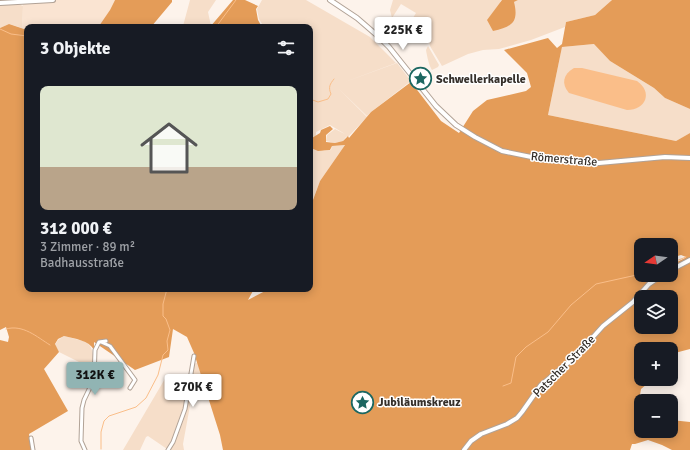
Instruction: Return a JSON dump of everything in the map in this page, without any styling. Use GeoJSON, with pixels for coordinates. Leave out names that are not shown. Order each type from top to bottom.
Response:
{"type":"FeatureCollection","features":[{"type":"Feature","properties":{"kind":"main road"},"geometry":{"type":"LineString","coordinates":[[0,3],[53,0]]}},
{"type":"Feature","properties":{"kind":"main road","name":"Römerstraße"},"geometry":{"type":"LineString","coordinates":[[330,0],[357,18],[390,47],[436,106],[456,125],[502,151],[546,160],[599,163],[665,156],[690,158]]}},
{"type":"Feature","properties":{"kind":"main road"},"geometry":{"type":"LineString","coordinates":[[678,266],[690,260]]}},
{"type":"Feature","properties":{"kind":"main road","name":"Patscher Straße"},"geometry":{"type":"LineString","coordinates":[[464,450],[471,441],[481,434],[507,424],[517,418],[525,409],[538,389],[571,361],[603,326],[626,308],[652,282]]}},
{"type":"Feature","properties":{"kind":"street"},"geometry":{"type":"LineString","coordinates":[[85,450],[81,441],[82,408],[84,400],[94,379],[95,350],[100,342],[106,341]]}},
{"type":"Feature","properties":{"kind":"street"},"geometry":{"type":"LineString","coordinates":[[100,342],[110,346],[135,380],[130,388]]}},
{"type":"Feature","properties":{"kind":"street"},"geometry":{"type":"LineString","coordinates":[[168,450],[173,442],[184,411],[194,356]]}},
{"type":"Feature","properties":{"kind":"street"},"geometry":{"type":"LineString","coordinates":[[31,438],[33,450]]}},
{"type":"Feature","properties":{"kind":"shaded area"},"geometry":{"type":"Polygon","coordinates":[[[23,0],[115,0],[100,24],[24,24],[24,29],[22,28],[23,0]]]}},
{"type":"Feature","properties":{"kind":"shaded area"},"geometry":{"type":"Polygon","coordinates":[[[115,0],[172,0],[172,2],[154,24],[100,24],[115,0]]]}},
{"type":"Feature","properties":{"kind":"shaded area"},"geometry":{"type":"Polygon","coordinates":[[[190,0],[216,0],[208,12],[211,24],[184,24],[190,0]]]}},
{"type":"Feature","properties":{"kind":"shaded area"},"geometry":{"type":"Polygon","coordinates":[[[233,0],[245,0],[258,6],[256,9],[260,24],[213,24],[233,0]]]}},
{"type":"Feature","properties":{"kind":"shaded area"},"geometry":{"type":"Polygon","coordinates":[[[262,0],[306,0],[370,37],[396,63],[342,83],[397,63],[411,81],[367,116],[339,89],[367,117],[343,141],[335,143],[326,141],[327,135],[335,129],[345,134],[330,125],[316,132],[316,147],[324,151],[331,150],[332,146],[345,145],[320,181],[313,199],[313,24],[262,24],[259,19],[257,9],[262,0]]]}},
{"type":"Feature","properties":{"kind":"shaded area"},"geometry":{"type":"Polygon","coordinates":[[[393,0],[502,0],[500,2],[514,2],[518,0],[612,0],[595,15],[566,22],[565,27],[531,40],[499,49],[483,50],[468,54],[442,66],[430,46],[428,38],[408,26],[416,13],[401,4],[392,18],[390,10],[393,0]]]}},
{"type":"Feature","properties":{"kind":"shaded area"},"geometry":{"type":"Polygon","coordinates":[[[502,0],[518,0],[514,2],[516,14],[515,19],[505,28],[493,31],[487,20],[502,0]]]}},
{"type":"Feature","properties":{"kind":"shaded area"},"geometry":{"type":"Polygon","coordinates":[[[612,0],[690,0],[690,109],[665,98],[654,88],[610,61],[594,44],[562,47],[548,115],[676,141],[690,133],[690,349],[678,352],[678,342],[634,342],[634,386],[645,386],[641,389],[640,394],[634,394],[634,438],[678,438],[678,421],[690,422],[690,450],[672,450],[648,440],[632,444],[630,450],[223,450],[220,435],[194,353],[187,337],[173,329],[169,357],[135,370],[94,342],[94,350],[89,344],[81,340],[64,336],[58,339],[55,344],[59,352],[44,369],[68,411],[29,434],[32,450],[0,450],[0,340],[8,342],[9,337],[6,327],[0,330],[0,28],[9,24],[24,29],[24,292],[252,292],[248,300],[263,292],[313,292],[313,200],[320,181],[345,145],[332,146],[330,150],[318,151],[313,149],[313,137],[320,133],[321,130],[330,126],[333,129],[326,135],[326,142],[335,143],[343,141],[348,136],[349,138],[371,112],[411,82],[441,121],[459,133],[473,111],[487,100],[526,91],[531,87],[527,73],[504,50],[548,38],[557,48],[562,44],[566,22],[595,15],[612,0]]]}},
{"type":"Feature","properties":{"kind":"shaded area"},"geometry":{"type":"Polygon","coordinates":[[[18,4],[23,6],[22,28],[9,24],[0,28],[0,5],[18,4]]]}},
{"type":"Feature","properties":{"kind":"shaded area"},"geometry":{"type":"Polygon","coordinates":[[[595,44],[610,61],[654,88],[665,98],[690,109],[690,133],[676,141],[548,115],[562,47],[595,44]]]}},
{"type":"Feature","properties":{"kind":"shaded area"},"geometry":{"type":"Polygon","coordinates":[[[428,46],[439,65],[432,70],[426,50],[428,46]]]}},
{"type":"Feature","properties":{"kind":"shaded area"},"geometry":{"type":"Polygon","coordinates":[[[574,68],[582,68],[637,81],[645,90],[645,100],[639,107],[627,110],[569,93],[566,90],[564,79],[567,73],[574,68]]]}},
{"type":"Feature","properties":{"kind":"shaded area"},"geometry":{"type":"Polygon","coordinates":[[[64,336],[89,344],[93,353],[93,369],[59,352],[55,345],[58,340],[64,336]]]}},
{"type":"Feature","properties":{"kind":"shaded area"},"geometry":{"type":"Polygon","coordinates":[[[198,362],[203,379],[203,386],[193,389],[183,444],[184,450],[170,450],[180,431],[189,397],[194,364],[198,362]]]}},
{"type":"Feature","properties":{"kind":"shaded area"},"geometry":{"type":"Polygon","coordinates":[[[166,377],[188,383],[182,418],[172,442],[167,449],[148,436],[146,437],[140,450],[123,450],[166,377]]]}},
{"type":"Feature","properties":{"kind":"waterway"},"geometry":{"type":"LineString","coordinates":[[218,24],[236,0]]}},
{"type":"Feature","properties":{"kind":"waterway"},"geometry":{"type":"LineString","coordinates":[[0,29],[11,34],[24,36]]}},
{"type":"Feature","properties":{"kind":"waterway"},"geometry":{"type":"LineString","coordinates":[[313,100],[318,102],[328,99],[331,94],[331,82],[334,79]]}},
{"type":"Feature","properties":{"kind":"waterway"},"geometry":{"type":"LineString","coordinates":[[678,260],[686,257]]}},
{"type":"Feature","properties":{"kind":"waterway"},"geometry":{"type":"LineString","coordinates":[[503,386],[511,383],[516,357],[526,347],[548,332],[571,305],[596,284],[634,276]]}},
{"type":"Feature","properties":{"kind":"waterway"},"geometry":{"type":"LineString","coordinates":[[101,449],[101,432],[104,421],[109,416],[136,407],[146,398],[158,375],[163,355],[168,350],[167,341],[170,330],[166,319],[163,316],[163,304],[166,292]]}},
{"type":"Feature","properties":{"kind":"waterway"},"geometry":{"type":"LineString","coordinates":[[6,329],[18,328],[30,332],[50,345]]}},
{"type":"Feature","properties":{"kind":"place","name":"Schwellerkapelle"},"geometry":{"type":"Point","coordinates":[420,79]}},
{"type":"Feature","properties":{"kind":"place","name":"Jubiläumskreuz"},"geometry":{"type":"Point","coordinates":[362,402]}}]}
